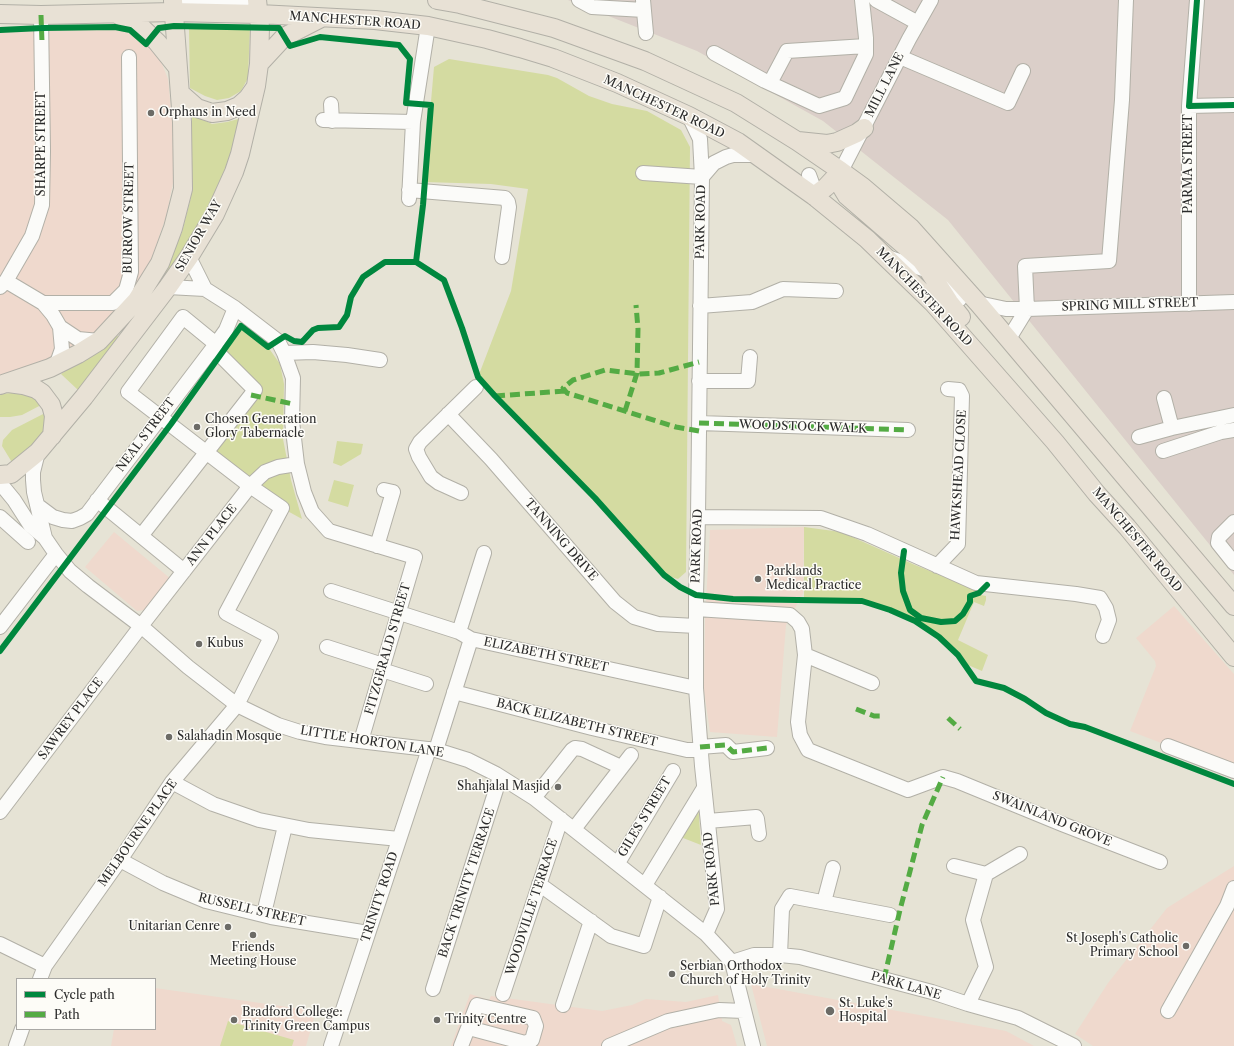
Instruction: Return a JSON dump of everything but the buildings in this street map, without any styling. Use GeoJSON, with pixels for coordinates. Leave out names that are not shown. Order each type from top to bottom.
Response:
{"type":"FeatureCollection","features":[{"type":"Feature","properties":{"kind":"main road"},"geometry":{"type":"LineString","coordinates":[[437,0],[460,4],[554,28],[635,56],[736,103],[797,141],[863,187],[910,227],[978,304],[1234,606]]}},
{"type":"Feature","properties":{"kind":"main road","name":"MANCHESTER ROAD"},"geometry":{"type":"LineString","coordinates":[[0,14],[42,15],[115,13],[173,6],[200,13],[258,5],[322,17],[375,20],[428,26],[486,39],[553,58],[617,83],[689,116],[738,142],[814,196],[887,257],[958,330],[1055,442],[1097,494],[1127,527],[1234,656]]}},
{"type":"Feature","properties":{"kind":"main road","name":"SENIOR WAY"},"geometry":{"type":"LineString","coordinates":[[0,475],[11,474],[38,452],[84,397],[190,257],[214,214],[234,172],[240,154],[256,86],[259,64],[258,5]]}},
{"type":"Feature","properties":{"kind":"main road","name":"SENIOR WAY"},"geometry":{"type":"LineString","coordinates":[[3,384],[56,366],[99,340],[137,300],[160,263],[173,228],[183,188],[182,122],[173,6]]}},
{"type":"Feature","properties":{"kind":"main road"},"geometry":{"type":"LineString","coordinates":[[115,13],[142,27],[158,42],[178,68]]}},
{"type":"Feature","properties":{"kind":"main road"},"geometry":{"type":"LineString","coordinates":[[259,64],[284,37],[322,17]]}},
{"type":"Feature","properties":{"kind":"main road"},"geometry":{"type":"LineString","coordinates":[[180,93],[197,108],[212,113],[227,111],[239,106],[248,98],[256,86]]}},
{"type":"Feature","properties":{"kind":"main road"},"geometry":{"type":"LineString","coordinates":[[797,141],[827,144],[847,138],[864,128]]}},
{"type":"Feature","properties":{"kind":"main road"},"geometry":{"type":"LineString","coordinates":[[814,196],[826,187],[841,171]]}},
{"type":"Feature","properties":{"kind":"main road"},"geometry":{"type":"LineString","coordinates":[[841,171],[841,186],[847,196],[921,260],[949,302],[988,350],[998,378]]}},
{"type":"Feature","properties":{"kind":"main road","name":"SENIOR WAY"},"geometry":{"type":"LineString","coordinates":[[3,384],[23,385],[36,389],[42,393],[51,406],[54,416],[52,436]]}},
{"type":"Feature","properties":{"kind":"street"},"geometry":{"type":"LineString","coordinates":[[579,0],[592,7],[644,5],[646,33]]}},
{"type":"Feature","properties":{"kind":"street"},"geometry":{"type":"LineString","coordinates":[[714,53],[770,83],[819,106],[845,98],[866,54],[862,0]]}},
{"type":"Feature","properties":{"kind":"street"},"geometry":{"type":"LineString","coordinates":[[876,0],[918,23]]}},
{"type":"Feature","properties":{"kind":"street","name":"MILL LANE"},"geometry":{"type":"LineString","coordinates":[[841,171],[931,0]]}},
{"type":"Feature","properties":{"kind":"street"},"geometry":{"type":"LineString","coordinates":[[1008,340],[1027,308],[1025,266],[1109,261],[1122,100],[1126,0]]}},
{"type":"Feature","properties":{"kind":"street","name":"PARMA STREET"},"geometry":{"type":"LineString","coordinates":[[1188,304],[1189,106],[1197,0]]}},
{"type":"Feature","properties":{"kind":"street","name":"SHARPE STREET"},"geometry":{"type":"LineString","coordinates":[[3,284],[32,236],[42,205],[42,15]]}},
{"type":"Feature","properties":{"kind":"street"},"geometry":{"type":"LineString","coordinates":[[428,26],[414,122],[409,194],[505,198],[509,207],[502,257]]}},
{"type":"Feature","properties":{"kind":"street"},"geometry":{"type":"LineString","coordinates":[[770,83],[787,51],[866,46]]}},
{"type":"Feature","properties":{"kind":"street","name":"BURROW STREET"},"geometry":{"type":"LineString","coordinates":[[43,303],[113,303],[126,290],[130,272],[129,57]]}},
{"type":"Feature","properties":{"kind":"street"},"geometry":{"type":"LineString","coordinates":[[900,57],[1008,103],[1023,72]]}},
{"type":"Feature","properties":{"kind":"street"},"geometry":{"type":"LineString","coordinates":[[331,104],[327,121],[414,122]]}},
{"type":"Feature","properties":{"kind":"street"},"geometry":{"type":"LineString","coordinates":[[1189,106],[1234,105]]}},
{"type":"Feature","properties":{"kind":"street","name":"PARK ROAD"},"geometry":{"type":"LineString","coordinates":[[689,116],[700,139],[702,178],[696,688],[700,748],[717,910],[706,934]]}},
{"type":"Feature","properties":{"kind":"street","name":"PARK ROAD"},"geometry":{"type":"LineString","coordinates":[[702,178],[714,163],[726,157],[733,155],[756,155]]}},
{"type":"Feature","properties":{"kind":"street"},"geometry":{"type":"LineString","coordinates":[[643,174],[702,178]]}},
{"type":"Feature","properties":{"kind":"street"},"geometry":{"type":"LineString","coordinates":[[809,175],[813,186],[814,196]]}},
{"type":"Feature","properties":{"kind":"street"},"geometry":{"type":"LineString","coordinates":[[190,257],[205,289]]}},
{"type":"Feature","properties":{"kind":"street"},"geometry":{"type":"LineString","coordinates":[[887,257],[929,271],[940,278],[960,299]]}},
{"type":"Feature","properties":{"kind":"street"},"geometry":{"type":"LineString","coordinates":[[3,284],[43,303],[60,326],[78,339],[99,340]]}},
{"type":"Feature","properties":{"kind":"street"},"geometry":{"type":"LineString","coordinates":[[168,287],[205,289],[235,308],[278,340],[293,378],[292,421],[297,464],[304,492],[312,512],[329,531],[377,546],[393,492],[384,490]]}},
{"type":"Feature","properties":{"kind":"street"},"geometry":{"type":"LineString","coordinates":[[700,306],[752,302],[783,289],[836,291]]}},
{"type":"Feature","properties":{"kind":"street","name":"SPRING MILL STREET"},"geometry":{"type":"LineString","coordinates":[[978,304],[1006,309],[1234,302]]}},
{"type":"Feature","properties":{"kind":"street","name":"NEAL STREET"},"geometry":{"type":"LineString","coordinates":[[37,505],[53,517],[63,520],[72,521],[87,514],[226,330],[235,308]]}},
{"type":"Feature","properties":{"kind":"street"},"geometry":{"type":"LineString","coordinates":[[141,536],[207,452],[255,390],[214,346],[183,318],[128,392],[207,452],[250,486]]}},
{"type":"Feature","properties":{"kind":"street"},"geometry":{"type":"LineString","coordinates":[[56,366],[62,349],[60,326]]}},
{"type":"Feature","properties":{"kind":"street"},"geometry":{"type":"LineString","coordinates":[[284,353],[313,352],[380,360]]}},
{"type":"Feature","properties":{"kind":"street"},"geometry":{"type":"LineString","coordinates":[[699,381],[748,381],[750,357]]}},
{"type":"Feature","properties":{"kind":"street"},"geometry":{"type":"LineString","coordinates":[[461,493],[439,483],[431,477],[418,457],[416,448],[420,442],[476,387]]}},
{"type":"Feature","properties":{"kind":"street","name":"HAWKSHEAD CLOSE"},"geometry":{"type":"LineString","coordinates":[[937,566],[958,544],[962,396],[959,390],[948,389]]}},
{"type":"Feature","properties":{"kind":"street"},"geometry":{"type":"LineString","coordinates":[[1164,398],[1172,428]]}},
{"type":"Feature","properties":{"kind":"street","name":"TANNING DRIVE"},"geometry":{"type":"LineString","coordinates":[[448,414],[491,459],[614,602],[634,617],[658,624],[696,626]]}},
{"type":"Feature","properties":{"kind":"street"},"geometry":{"type":"LineString","coordinates":[[1139,437],[1172,428],[1234,415]]}},
{"type":"Feature","properties":{"kind":"street","name":"WOODSTOCK WALK"},"geometry":{"type":"LineString","coordinates":[[699,423],[908,430]]}},
{"type":"Feature","properties":{"kind":"street"},"geometry":{"type":"LineString","coordinates":[[1163,451],[1221,432],[1234,430]]}},
{"type":"Feature","properties":{"kind":"street","name":"LITTLE HORTON LANE"},"geometry":{"type":"LineString","coordinates":[[38,452],[33,472],[33,480],[34,492],[45,538]]}},
{"type":"Feature","properties":{"kind":"street","name":"ANN PLACE"},"geometry":{"type":"LineString","coordinates":[[141,626],[250,486],[265,472],[278,467],[297,464]]}},
{"type":"Feature","properties":{"kind":"street","name":"LITTLE HORTON LANE"},"geometry":{"type":"LineString","coordinates":[[0,483],[14,500],[30,525],[45,538],[70,571],[141,626],[188,667],[238,705],[278,725],[300,732],[325,737],[433,749],[468,760],[500,776],[534,798],[706,934],[732,962],[753,1046]]}},
{"type":"Feature","properties":{"kind":"street","name":"MELBOURNE PLACE"},"geometry":{"type":"LineString","coordinates":[[42,972],[172,782],[238,705],[271,637],[226,613],[282,508],[250,486]]}},
{"type":"Feature","properties":{"kind":"street"},"geometry":{"type":"LineString","coordinates":[[97,500],[184,571]]}},
{"type":"Feature","properties":{"kind":"street"},"geometry":{"type":"LineString","coordinates":[[0,517],[28,542]]}},
{"type":"Feature","properties":{"kind":"street"},"geometry":{"type":"LineString","coordinates":[[698,517],[821,518],[867,534],[976,583],[1076,594],[1100,593],[1109,620],[1103,636]]}},
{"type":"Feature","properties":{"kind":"street"},"geometry":{"type":"LineString","coordinates":[[1234,522],[1219,537],[1218,543],[1234,563]]}},
{"type":"Feature","properties":{"kind":"street","name":"FITZGERALD STREET"},"geometry":{"type":"LineString","coordinates":[[362,741],[414,557],[377,546]]}},
{"type":"Feature","properties":{"kind":"street","name":"TRINITY ROAD"},"geometry":{"type":"LineString","coordinates":[[332,1046],[399,839],[454,692],[465,635],[484,553]]}},
{"type":"Feature","properties":{"kind":"street"},"geometry":{"type":"LineString","coordinates":[[0,627],[56,554]]}},
{"type":"Feature","properties":{"kind":"street","name":"ELIZABETH STREET"},"geometry":{"type":"LineString","coordinates":[[331,590],[465,635],[696,688]]}},
{"type":"Feature","properties":{"kind":"street"},"geometry":{"type":"LineString","coordinates":[[696,610],[790,614],[798,622],[802,629],[805,655],[872,683]]}},
{"type":"Feature","properties":{"kind":"street","name":"SAWREY PLACE"},"geometry":{"type":"LineString","coordinates":[[0,812],[141,626]]}},
{"type":"Feature","properties":{"kind":"street"},"geometry":{"type":"LineString","coordinates":[[327,647],[426,684]]}},
{"type":"Feature","properties":{"kind":"street","name":"SWAINLAND GROVE"},"geometry":{"type":"LineString","coordinates":[[805,655],[798,722],[800,735],[808,750],[908,790],[943,777],[958,781],[1062,824],[1160,862]]}},
{"type":"Feature","properties":{"kind":"street","name":"BACK ELIZABETH STREET"},"geometry":{"type":"LineString","coordinates":[[454,692],[592,728],[686,750],[726,745],[732,752],[768,748]]}},
{"type":"Feature","properties":{"kind":"street"},"geometry":{"type":"LineString","coordinates":[[1168,746],[1234,771]]}},
{"type":"Feature","properties":{"kind":"street"},"geometry":{"type":"LineString","coordinates":[[534,798],[575,748],[582,749],[621,766]]}},
{"type":"Feature","properties":{"kind":"street"},"geometry":{"type":"LineString","coordinates":[[574,830],[621,766],[631,755]]}},
{"type":"Feature","properties":{"kind":"street","name":"GILES STREET"},"geometry":{"type":"LineString","coordinates":[[618,863],[673,771]]}},
{"type":"Feature","properties":{"kind":"street","name":"BACK TRINITY TERRACE"},"geometry":{"type":"LineString","coordinates":[[433,989],[500,776]]}},
{"type":"Feature","properties":{"kind":"street"},"geometry":{"type":"LineString","coordinates":[[172,782],[213,804],[259,820],[309,830],[399,839]]}},
{"type":"Feature","properties":{"kind":"street"},"geometry":{"type":"LineString","coordinates":[[645,885],[704,788]]}},
{"type":"Feature","properties":{"kind":"street"},"geometry":{"type":"LineString","coordinates":[[708,820],[754,817],[757,819],[759,834]]}},
{"type":"Feature","properties":{"kind":"street","name":"WOODVILLE TERRACE"},"geometry":{"type":"LineString","coordinates":[[503,994],[561,819]]}},
{"type":"Feature","properties":{"kind":"street"},"geometry":{"type":"LineString","coordinates":[[266,905],[286,826]]}},
{"type":"Feature","properties":{"kind":"street"},"geometry":{"type":"LineString","coordinates":[[968,1004],[986,967],[973,920],[986,874],[1020,854]]}},
{"type":"Feature","properties":{"kind":"street","name":"RUSSELL STREET"},"geometry":{"type":"LineString","coordinates":[[120,860],[163,883],[206,901],[271,917],[368,933]]}},
{"type":"Feature","properties":{"kind":"street"},"geometry":{"type":"LineString","coordinates":[[954,866],[986,874]]}},
{"type":"Feature","properties":{"kind":"street"},"geometry":{"type":"LineString","coordinates":[[824,902],[833,868]]}},
{"type":"Feature","properties":{"kind":"street"},"geometry":{"type":"LineString","coordinates":[[539,884],[589,925],[611,936],[644,946],[660,897]]}},
{"type":"Feature","properties":{"kind":"street"},"geometry":{"type":"LineString","coordinates":[[1168,1011],[1227,906],[1234,888]]}},
{"type":"Feature","properties":{"kind":"street"},"geometry":{"type":"LineString","coordinates":[[780,955],[782,909],[790,896],[890,915]]}},
{"type":"Feature","properties":{"kind":"street"},"geometry":{"type":"LineString","coordinates":[[563,1005],[589,925]]}},
{"type":"Feature","properties":{"kind":"street"},"geometry":{"type":"LineString","coordinates":[[0,944],[42,972]]}},
{"type":"Feature","properties":{"kind":"street","name":"PARK LANE"},"geometry":{"type":"LineString","coordinates":[[732,962],[754,955],[780,955],[807,959],[932,992],[1018,1018],[1074,1046]]}},
{"type":"Feature","properties":{"kind":"street"},"geometry":{"type":"LineString","coordinates":[[608,1046],[668,1021],[719,1010],[744,1011]]}},
{"type":"Feature","properties":{"kind":"street"},"geometry":{"type":"LineString","coordinates":[[462,1046],[469,1028]]}},
{"type":"Feature","properties":{"kind":"street"},"geometry":{"type":"LineString","coordinates":[[16,1046],[22,1030]]}},
{"type":"Feature","properties":{"kind":"shaded area"},"geometry":{"type":"Polygon","coordinates":[[[568,0],[1234,0],[1234,575],[948,220],[823,121],[697,51],[568,0]]]}},
{"type":"Feature","properties":{"kind":"shaded area"},"geometry":{"type":"Polygon","coordinates":[[[115,27],[130,30],[146,44],[160,59],[168,79],[173,130],[173,183],[166,217],[147,271],[97,332],[42,363],[0,377],[0,30],[115,27]]]}},
{"type":"Feature","properties":{"kind":"shaded area"},"geometry":{"type":"Polygon","coordinates":[[[804,527],[803,593],[786,625],[777,737],[710,732],[704,691],[705,620],[710,530],[804,527]]]}},
{"type":"Feature","properties":{"kind":"shaded area"},"geometry":{"type":"Polygon","coordinates":[[[114,532],[171,579],[144,610],[137,611],[85,567],[114,532]]]}},
{"type":"Feature","properties":{"kind":"shaded area"},"geometry":{"type":"Polygon","coordinates":[[[1174,606],[1234,674],[1234,771],[1130,731],[1156,666],[1155,661],[1136,638],[1174,606]]]}},
{"type":"Feature","properties":{"kind":"shaded area","name":"St Joseph's Catholic Primary School"},"geometry":{"type":"Polygon","coordinates":[[[1234,866],[1234,1046],[1093,1046],[1075,1034],[1108,983],[1167,908],[1234,866]]]}},
{"type":"Feature","properties":{"kind":"shaded area","name":"St. Luke's Hospital"},"geometry":{"type":"Polygon","coordinates":[[[751,984],[1006,1031],[1034,1046],[767,1046],[751,984]]]}},
{"type":"Feature","properties":{"kind":"shaded area","name":"Bradford College: Trinity Green Campus"},"geometry":{"type":"Polygon","coordinates":[[[156,988],[316,1011],[306,1046],[111,1046],[114,1030],[156,1030],[156,988]]]}},
{"type":"Feature","properties":{"kind":"shaded area"},"geometry":{"type":"Polygon","coordinates":[[[470,994],[489,1000],[491,996],[602,1011],[632,1005],[646,999],[686,1002],[718,995],[722,1021],[731,1025],[737,1046],[451,1046],[470,994]]]}},
{"type":"Feature","properties":{"kind":"green space"},"geometry":{"type":"Polygon","coordinates":[[[189,27],[250,28],[248,78],[241,91],[229,98],[217,100],[205,96],[190,88],[189,27]]]}},
{"type":"Feature","properties":{"kind":"green space"},"geometry":{"type":"Polygon","coordinates":[[[449,59],[548,75],[557,78],[589,96],[612,104],[647,111],[681,130],[690,147],[686,572],[678,579],[664,575],[478,377],[511,291],[528,189],[491,184],[424,182],[434,67],[449,59]]]}},
{"type":"Feature","properties":{"kind":"green space"},"geometry":{"type":"Polygon","coordinates":[[[192,114],[212,124],[242,118],[236,144],[219,187],[190,242],[169,275],[162,277],[182,232],[191,197],[192,114]]]}},
{"type":"Feature","properties":{"kind":"green space"},"geometry":{"type":"Polygon","coordinates":[[[241,326],[268,347],[280,364],[284,384],[283,439],[291,480],[302,519],[282,508],[207,452],[255,390],[219,355],[241,326]]]}},
{"type":"Feature","properties":{"kind":"green space"},"geometry":{"type":"Polygon","coordinates":[[[117,336],[120,337],[78,390],[61,374],[117,336]]]}},
{"type":"Feature","properties":{"kind":"green space"},"geometry":{"type":"Polygon","coordinates":[[[0,394],[28,394],[43,404],[22,415],[0,417],[0,394]]]}},
{"type":"Feature","properties":{"kind":"green space"},"geometry":{"type":"Polygon","coordinates":[[[47,412],[48,423],[37,444],[13,464],[2,446],[3,440],[12,430],[47,412]]]}},
{"type":"Feature","properties":{"kind":"green space"},"geometry":{"type":"Polygon","coordinates":[[[337,441],[363,444],[361,454],[341,466],[333,463],[337,441]]]}},
{"type":"Feature","properties":{"kind":"green space"},"geometry":{"type":"Polygon","coordinates":[[[334,480],[354,485],[348,507],[328,501],[334,480]]]}},
{"type":"Feature","properties":{"kind":"green space"},"geometry":{"type":"Polygon","coordinates":[[[804,527],[841,532],[915,565],[975,589],[981,595],[986,596],[984,606],[974,602],[958,640],[988,655],[982,671],[968,665],[960,653],[941,636],[918,620],[903,613],[868,601],[804,598],[804,527]]]}},
{"type":"Feature","properties":{"kind":"green space"},"geometry":{"type":"Polygon","coordinates":[[[698,803],[701,845],[678,836],[698,803]]]}},
{"type":"Feature","properties":{"kind":"green space"},"geometry":{"type":"Polygon","coordinates":[[[228,1021],[294,1040],[292,1046],[220,1046],[228,1021]]]}},
{"type":"Feature","properties":{"kind":"marked path"},"geometry":{"type":"LineString","coordinates":[[41,15],[42,42]]}},
{"type":"Feature","properties":{"kind":"marked path"},"geometry":{"type":"LineString","coordinates":[[625,411],[637,373],[638,329],[636,305]]}},
{"type":"Feature","properties":{"kind":"marked path"},"geometry":{"type":"LineString","coordinates":[[699,362],[659,373],[639,374],[605,370],[573,380],[563,388],[567,393],[676,427],[699,431]]}},
{"type":"Feature","properties":{"kind":"marked path"},"geometry":{"type":"LineString","coordinates":[[495,396],[565,391]]}},
{"type":"Feature","properties":{"kind":"marked path"},"geometry":{"type":"LineString","coordinates":[[251,395],[293,404]]}},
{"type":"Feature","properties":{"kind":"marked path"},"geometry":{"type":"LineString","coordinates":[[699,423],[908,430]]}},
{"type":"Feature","properties":{"kind":"marked path"},"geometry":{"type":"LineString","coordinates":[[856,709],[874,716],[882,716]]}},
{"type":"Feature","properties":{"kind":"marked path"},"geometry":{"type":"LineString","coordinates":[[948,718],[960,729]]}},
{"type":"Feature","properties":{"kind":"marked path"},"geometry":{"type":"LineString","coordinates":[[700,747],[726,745],[733,752],[767,748]]}},
{"type":"Feature","properties":{"kind":"marked path"},"geometry":{"type":"LineString","coordinates":[[884,979],[922,825],[943,777]]}},
{"type":"Feature","properties":{"kind":"cycle path"},"geometry":{"type":"LineString","coordinates":[[1197,0],[1189,106],[1234,105]]}},
{"type":"Feature","properties":{"kind":"cycle path"},"geometry":{"type":"LineString","coordinates":[[0,30],[115,27],[130,30],[146,44],[159,28],[174,26],[279,28],[290,46],[320,37],[399,45],[410,59],[406,103],[431,105],[423,205],[416,262]]}},
{"type":"Feature","properties":{"kind":"cycle path"},"geometry":{"type":"LineString","coordinates":[[0,651],[171,424],[241,326],[268,347],[285,336],[294,341],[302,342],[313,330],[318,328],[339,327],[347,315],[351,297],[363,277],[385,262],[416,262],[444,280],[478,377],[595,498],[664,575],[680,587],[696,595],[733,599],[862,601],[890,610],[915,621],[939,637],[958,655],[976,681],[1004,688],[1025,699],[1046,713],[1070,724],[1085,727],[1234,784]]}},
{"type":"Feature","properties":{"kind":"cycle path"},"geometry":{"type":"LineString","coordinates":[[904,551],[901,573],[903,591],[910,610],[921,618],[941,622],[955,621],[963,614],[970,602],[970,596],[979,593],[987,585]]}},
{"type":"Feature","properties":{"kind":"place","name":"Orphans in Need"},"geometry":{"type":"Point","coordinates":[151,113]}},
{"type":"Feature","properties":{"kind":"place","name":"Chosen Generation Glory Tabernacle"},"geometry":{"type":"Point","coordinates":[197,427]}},
{"type":"Feature","properties":{"kind":"place","name":"Parklands Medical Practice"},"geometry":{"type":"Point","coordinates":[758,579]}},
{"type":"Feature","properties":{"kind":"place","name":"Kubus"},"geometry":{"type":"Point","coordinates":[199,644]}},
{"type":"Feature","properties":{"kind":"place","name":"Salahadin Mosque"},"geometry":{"type":"Point","coordinates":[169,737]}},
{"type":"Feature","properties":{"kind":"place","name":"Shahjalal Masjid"},"geometry":{"type":"Point","coordinates":[558,787]}},
{"type":"Feature","properties":{"kind":"place","name":"Unitarian Cenre"},"geometry":{"type":"Point","coordinates":[228,927]}},
{"type":"Feature","properties":{"kind":"place","name":"Friends Meeting House"},"geometry":{"type":"Point","coordinates":[253,935]}},
{"type":"Feature","properties":{"kind":"place","name":"St Joseph's Catholic Primary School"},"geometry":{"type":"Point","coordinates":[1186,946]}},
{"type":"Feature","properties":{"kind":"place","name":"Serbian Orthodox Church of Holy Trinity"},"geometry":{"type":"Point","coordinates":[672,974]}},
{"type":"Feature","properties":{"kind":"place","name":"St. Luke's Hospital"},"geometry":{"type":"Point","coordinates":[830,1011]}},
{"type":"Feature","properties":{"kind":"place","name":"Bradford College: Trinity Green Campus"},"geometry":{"type":"Point","coordinates":[234,1020]}},
{"type":"Feature","properties":{"kind":"place","name":"Trinity Centre"},"geometry":{"type":"Point","coordinates":[437,1020]}}]}
